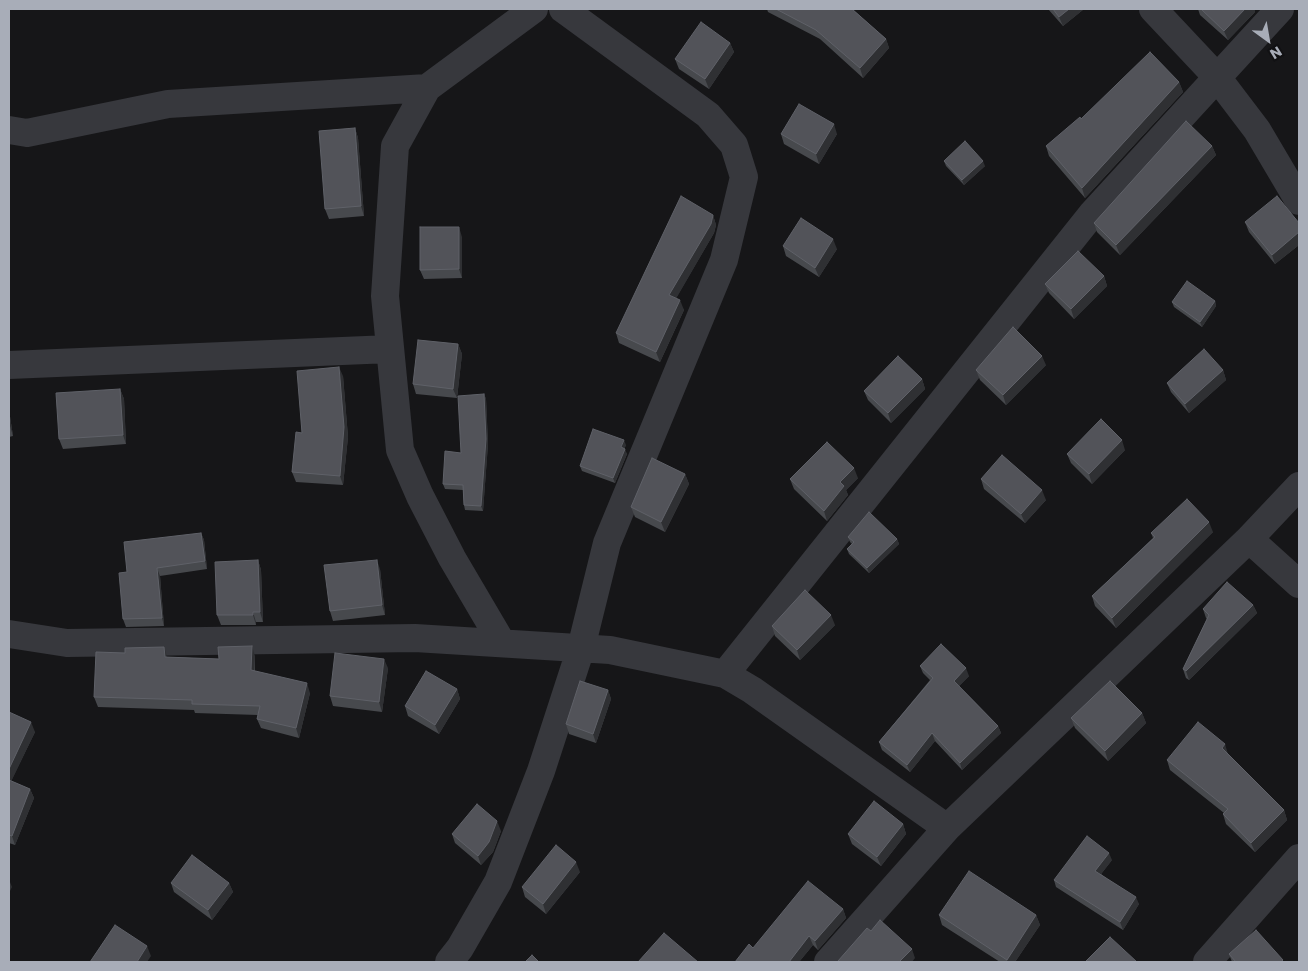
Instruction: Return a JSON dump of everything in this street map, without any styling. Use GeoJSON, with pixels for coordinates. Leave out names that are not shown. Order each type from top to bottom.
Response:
{"type":"FeatureCollection","features":[{"type":"Feature","properties":{"kind":"street"},"geometry":{"type":"LineString","coordinates":[[502,643],[448,549],[420,496],[400,450],[385,296],[395,146],[427,88],[534,9]]}},
{"type":"Feature","properties":{"kind":"street"},"geometry":{"type":"LineString","coordinates":[[449,962],[460,948],[498,882],[541,772],[581,648],[608,543],[724,260],[744,177],[734,145],[708,115],[563,9]]}},
{"type":"Feature","properties":{"kind":"street"},"geometry":{"type":"LineString","coordinates":[[1152,9],[1216,76],[1257,130],[1299,201]]}},
{"type":"Feature","properties":{"kind":"street"},"geometry":{"type":"LineString","coordinates":[[725,674],[1092,214],[1216,76],[1280,9]]}},
{"type":"Feature","properties":{"kind":"street"},"geometry":{"type":"LineString","coordinates":[[9,130],[27,133],[168,104],[427,88]]}},
{"type":"Feature","properties":{"kind":"street"},"geometry":{"type":"LineString","coordinates":[[9,365],[390,349]]}},
{"type":"Feature","properties":{"kind":"street"},"geometry":{"type":"LineString","coordinates":[[828,962],[947,828],[1250,539],[1299,486]]}},
{"type":"Feature","properties":{"kind":"street"},"geometry":{"type":"LineString","coordinates":[[1250,539],[1299,584]]}},
{"type":"Feature","properties":{"kind":"street"},"geometry":{"type":"LineString","coordinates":[[9,634],[67,643],[415,638],[610,650],[725,674],[752,690],[947,828]]}},
{"type":"Feature","properties":{"kind":"street"},"geometry":{"type":"LineString","coordinates":[[1207,962],[1299,858]]}},
{"type":"Feature","properties":{"kind":"building"},"geometry":{"type":"Polygon","coordinates":[[[776,9],[852,9],[886,39],[860,68],[816,30],[776,9]]]}},
{"type":"Feature","properties":{"kind":"building"},"geometry":{"type":"Polygon","coordinates":[[[1053,9],[1069,9],[1059,17],[1053,9]]]}},
{"type":"Feature","properties":{"kind":"building"},"geometry":{"type":"Polygon","coordinates":[[[1201,9],[1245,9],[1224,31],[1201,9]]]}},
{"type":"Feature","properties":{"kind":"building"},"geometry":{"type":"Polygon","coordinates":[[[701,22],[730,43],[705,79],[675,59],[701,22]]]}},
{"type":"Feature","properties":{"kind":"building"},"geometry":{"type":"Polygon","coordinates":[[[1150,52],[1179,82],[1082,188],[1046,146],[1080,117],[1081,119],[1150,52]]]}},
{"type":"Feature","properties":{"kind":"building"},"geometry":{"type":"Polygon","coordinates":[[[799,104],[834,124],[816,154],[781,134],[799,104]]]}},
{"type":"Feature","properties":{"kind":"building"},"geometry":{"type":"Polygon","coordinates":[[[1186,121],[1212,146],[1116,245],[1094,223],[1186,121]]]}},
{"type":"Feature","properties":{"kind":"building"},"geometry":{"type":"Polygon","coordinates":[[[355,128],[361,206],[325,209],[319,131],[355,128]]]}},
{"type":"Feature","properties":{"kind":"building"},"geometry":{"type":"Polygon","coordinates":[[[965,141],[983,161],[962,180],[944,161],[965,141]]]}},
{"type":"Feature","properties":{"kind":"building"},"geometry":{"type":"Polygon","coordinates":[[[681,196],[713,215],[711,224],[669,295],[680,300],[656,352],[616,333],[681,196]]]}},
{"type":"Feature","properties":{"kind":"building"},"geometry":{"type":"Polygon","coordinates":[[[1277,196],[1299,223],[1299,232],[1272,255],[1245,222],[1277,196]]]}},
{"type":"Feature","properties":{"kind":"building"},"geometry":{"type":"Polygon","coordinates":[[[801,218],[833,239],[815,268],[783,246],[801,218]]]}},
{"type":"Feature","properties":{"kind":"building"},"geometry":{"type":"Polygon","coordinates":[[[420,227],[459,227],[459,269],[420,270],[420,227]]]}},
{"type":"Feature","properties":{"kind":"building"},"geometry":{"type":"Polygon","coordinates":[[[1078,251],[1104,276],[1071,309],[1045,284],[1078,251]]]}},
{"type":"Feature","properties":{"kind":"building"},"geometry":{"type":"Polygon","coordinates":[[[1187,281],[1215,301],[1200,322],[1172,302],[1187,281]]]}},
{"type":"Feature","properties":{"kind":"building"},"geometry":{"type":"Polygon","coordinates":[[[1013,327],[1042,356],[1003,395],[976,370],[1013,327]]]}},
{"type":"Feature","properties":{"kind":"building"},"geometry":{"type":"Polygon","coordinates":[[[418,340],[458,344],[453,389],[413,384],[418,340]]]}},
{"type":"Feature","properties":{"kind":"building"},"geometry":{"type":"Polygon","coordinates":[[[1204,349],[1223,370],[1185,404],[1167,383],[1204,349]]]}},
{"type":"Feature","properties":{"kind":"building"},"geometry":{"type":"Polygon","coordinates":[[[898,356],[922,379],[888,413],[864,391],[898,356]]]}},
{"type":"Feature","properties":{"kind":"building"},"geometry":{"type":"Polygon","coordinates":[[[339,367],[344,427],[340,476],[292,472],[296,432],[302,433],[297,371],[339,367]]]}},
{"type":"Feature","properties":{"kind":"building"},"geometry":{"type":"Polygon","coordinates":[[[120,389],[123,435],[59,439],[56,393],[120,389]]]}},
{"type":"Feature","properties":{"kind":"building"},"geometry":{"type":"Polygon","coordinates":[[[484,394],[486,439],[481,506],[464,505],[463,485],[443,484],[445,451],[461,453],[458,396],[484,394]]]}},
{"type":"Feature","properties":{"kind":"building"},"geometry":{"type":"Polygon","coordinates":[[[1101,419],[1122,440],[1089,474],[1067,454],[1101,419]]]}},
{"type":"Feature","properties":{"kind":"building"},"geometry":{"type":"Polygon","coordinates":[[[593,429],[624,440],[621,447],[625,449],[613,478],[580,466],[593,429]]]}},
{"type":"Feature","properties":{"kind":"building"},"geometry":{"type":"Polygon","coordinates":[[[827,442],[854,468],[840,482],[844,486],[824,511],[790,479],[827,442]]]}},
{"type":"Feature","properties":{"kind":"building"},"geometry":{"type":"Polygon","coordinates":[[[1002,455],[1042,490],[1021,514],[981,479],[1002,455]]]}},
{"type":"Feature","properties":{"kind":"building"},"geometry":{"type":"Polygon","coordinates":[[[652,458],[685,474],[661,522],[631,507],[652,458]]]}},
{"type":"Feature","properties":{"kind":"building"},"geometry":{"type":"Polygon","coordinates":[[[1187,499],[1209,522],[1112,618],[1092,596],[1155,537],[1151,533],[1187,499]]]}},
{"type":"Feature","properties":{"kind":"building"},"geometry":{"type":"Polygon","coordinates":[[[869,512],[897,539],[867,568],[847,549],[854,542],[848,537],[869,512]]]}},
{"type":"Feature","properties":{"kind":"building"},"geometry":{"type":"Polygon","coordinates":[[[201,533],[205,561],[157,568],[162,618],[123,619],[119,573],[127,572],[124,542],[201,533]]]}},
{"type":"Feature","properties":{"kind":"building"},"geometry":{"type":"Polygon","coordinates":[[[258,560],[260,612],[253,612],[253,615],[217,615],[215,562],[258,560]]]}},
{"type":"Feature","properties":{"kind":"building"},"geometry":{"type":"Polygon","coordinates":[[[377,560],[382,605],[330,611],[324,565],[377,560]]]}},
{"type":"Feature","properties":{"kind":"building"},"geometry":{"type":"Polygon","coordinates":[[[1227,582],[1253,605],[1186,671],[1183,669],[1209,615],[1203,609],[1227,582]]]}},
{"type":"Feature","properties":{"kind":"building"},"geometry":{"type":"Polygon","coordinates":[[[805,590],[831,615],[797,650],[772,626],[805,590]]]}},
{"type":"Feature","properties":{"kind":"building"},"geometry":{"type":"Polygon","coordinates":[[[941,644],[966,668],[954,681],[998,726],[960,763],[932,733],[907,765],[879,742],[933,678],[920,666],[941,644]]]}},
{"type":"Feature","properties":{"kind":"building"},"geometry":{"type":"Polygon","coordinates":[[[252,646],[251,670],[307,683],[296,728],[257,719],[260,706],[192,704],[192,700],[94,697],[96,652],[125,653],[125,648],[164,647],[165,657],[219,659],[218,647],[252,646]]]}},
{"type":"Feature","properties":{"kind":"building"},"geometry":{"type":"Polygon","coordinates":[[[335,653],[384,659],[379,702],[330,696],[335,653]]]}},
{"type":"Feature","properties":{"kind":"building"},"geometry":{"type":"Polygon","coordinates":[[[426,671],[457,689],[435,725],[405,706],[426,671]]]}},
{"type":"Feature","properties":{"kind":"building"},"geometry":{"type":"Polygon","coordinates":[[[580,681],[608,690],[593,734],[566,724],[580,681]]]}},
{"type":"Feature","properties":{"kind":"building"},"geometry":{"type":"Polygon","coordinates":[[[1110,681],[1142,713],[1105,751],[1071,718],[1110,681]]]}},
{"type":"Feature","properties":{"kind":"building"},"geometry":{"type":"Polygon","coordinates":[[[9,712],[31,722],[9,769],[9,712]]]}},
{"type":"Feature","properties":{"kind":"building"},"geometry":{"type":"Polygon","coordinates":[[[1198,722],[1225,744],[1222,748],[1284,810],[1251,843],[1223,814],[1228,809],[1167,760],[1198,722]]]}},
{"type":"Feature","properties":{"kind":"building"},"geometry":{"type":"Polygon","coordinates":[[[9,780],[30,789],[12,836],[9,835],[9,780]]]}},
{"type":"Feature","properties":{"kind":"building"},"geometry":{"type":"Polygon","coordinates":[[[874,801],[903,824],[877,857],[848,834],[874,801]]]}},
{"type":"Feature","properties":{"kind":"building"},"geometry":{"type":"Polygon","coordinates":[[[477,804],[497,821],[489,842],[478,856],[452,834],[477,804]]]}},
{"type":"Feature","properties":{"kind":"building"},"geometry":{"type":"Polygon","coordinates":[[[1087,836],[1109,853],[1095,871],[1136,897],[1120,922],[1054,880],[1087,836]]]}},
{"type":"Feature","properties":{"kind":"building"},"geometry":{"type":"Polygon","coordinates":[[[556,845],[576,862],[543,904],[522,887],[556,845]]]}},
{"type":"Feature","properties":{"kind":"building"},"geometry":{"type":"Polygon","coordinates":[[[192,855],[229,883],[208,910],[171,883],[192,855]]]}},
{"type":"Feature","properties":{"kind":"building"},"geometry":{"type":"Polygon","coordinates":[[[969,871],[1036,915],[1007,960],[939,915],[969,871]]]}},
{"type":"Feature","properties":{"kind":"building"},"geometry":{"type":"Polygon","coordinates":[[[808,881],[843,909],[815,941],[809,936],[789,962],[735,962],[749,944],[753,948],[808,881]]]}},
{"type":"Feature","properties":{"kind":"building"},"geometry":{"type":"Polygon","coordinates":[[[880,920],[912,949],[899,962],[838,961],[867,928],[871,931],[880,920]]]}},
{"type":"Feature","properties":{"kind":"building"},"geometry":{"type":"Polygon","coordinates":[[[115,925],[147,946],[137,962],[90,962],[115,925]]]}},
{"type":"Feature","properties":{"kind":"building"},"geometry":{"type":"Polygon","coordinates":[[[1256,930],[1283,960],[1281,962],[1236,962],[1229,954],[1256,930]]]}},
{"type":"Feature","properties":{"kind":"building"},"geometry":{"type":"Polygon","coordinates":[[[664,933],[698,962],[638,962],[664,933]]]}},
{"type":"Feature","properties":{"kind":"building"},"geometry":{"type":"Polygon","coordinates":[[[1110,937],[1137,962],[1085,962],[1110,937]]]}},
{"type":"Feature","properties":{"kind":"building"},"geometry":{"type":"Polygon","coordinates":[[[532,955],[539,962],[525,962],[532,955]]]}}]}
